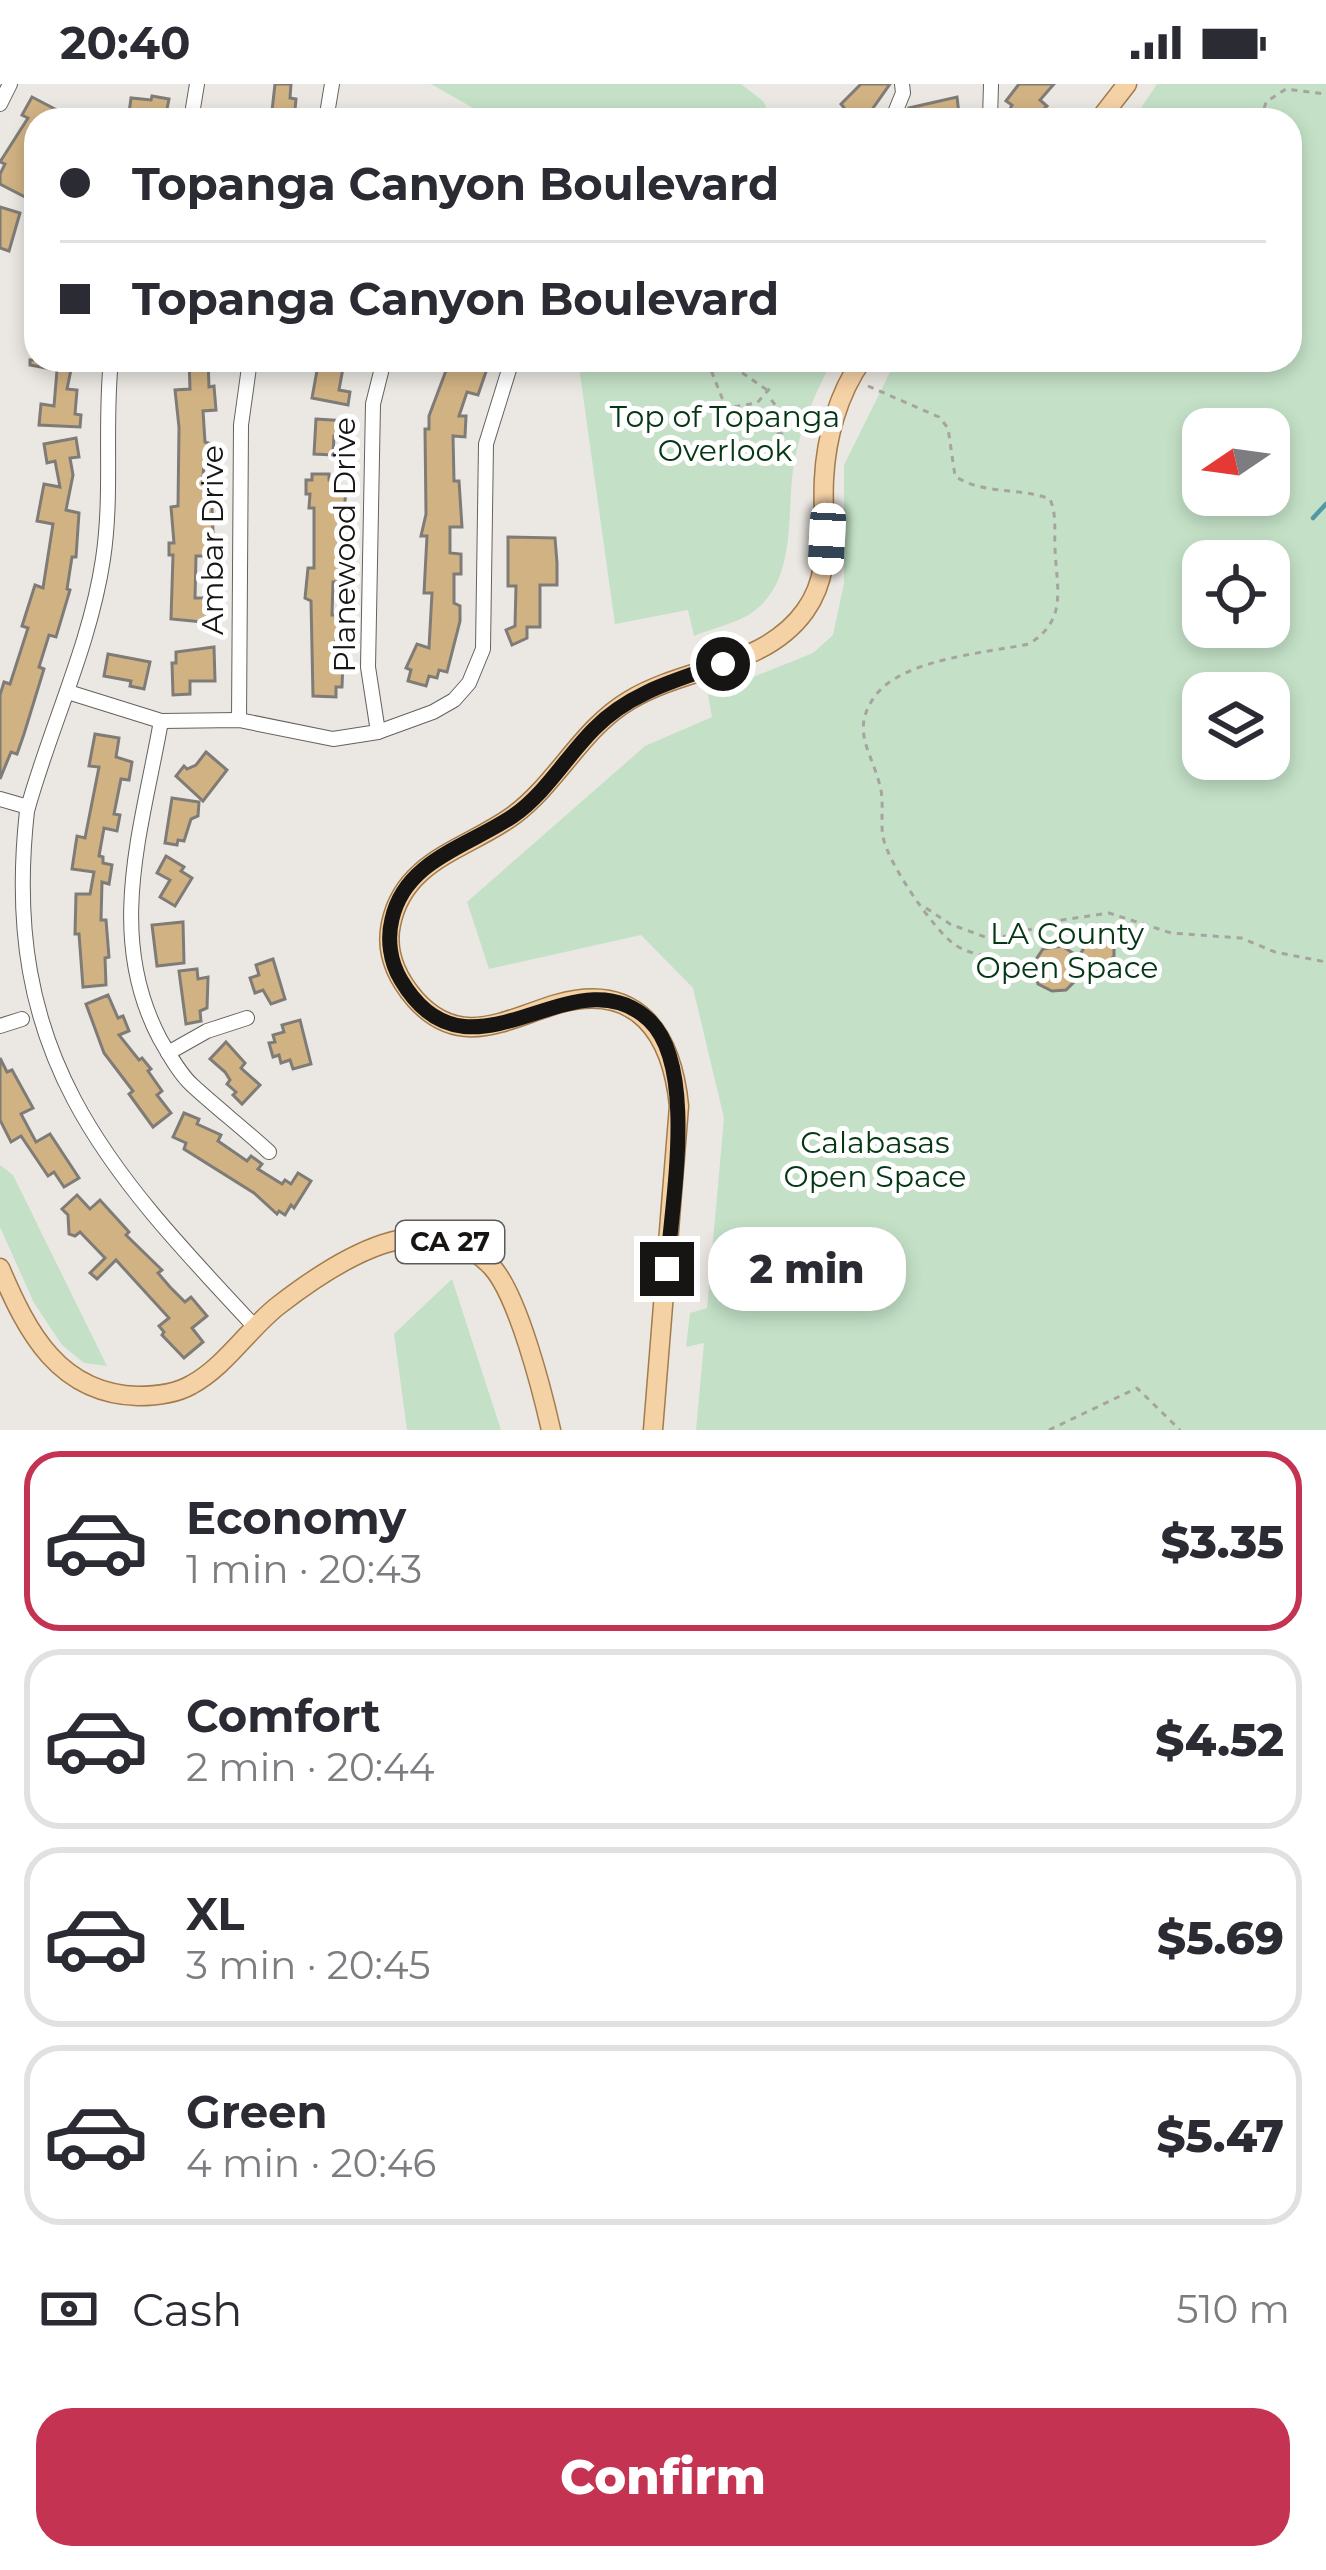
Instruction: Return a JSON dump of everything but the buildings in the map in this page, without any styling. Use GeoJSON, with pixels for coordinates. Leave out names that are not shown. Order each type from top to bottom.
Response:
{"type":"FeatureCollection","features":[{"type":"Feature","properties":{"kind":"main road"},"geometry":{"type":"LineString","coordinates":[[1108,108],[1127,84]]}},
{"type":"Feature","properties":{"kind":"main road"},"geometry":{"type":"LineString","coordinates":[[653,1430],[679,1106],[676,1073],[665,1042],[635,1010],[610,1002],[557,1004],[494,1028],[442,1020],[418,1003],[400,979],[389,932],[395,903],[410,881],[431,862],[514,815],[594,728],[627,701],[754,652],[792,627],[816,594],[825,571],[825,457],[856,372]]}},
{"type":"Feature","properties":{"kind":"main road","name":"CA 27"},"geometry":{"type":"LineString","coordinates":[[0,1268],[17,1310],[43,1352],[80,1382],[109,1392],[153,1396],[194,1384],[254,1326],[304,1287],[370,1249],[422,1235],[456,1243],[491,1266],[513,1303],[551,1430]]}},
{"type":"Feature","properties":{"kind":"street"},"geometry":{"type":"LineString","coordinates":[[0,104],[10,84]]}},
{"type":"Feature","properties":{"kind":"street"},"geometry":{"type":"LineString","coordinates":[[10,946],[18,851],[28,808],[68,692],[103,562],[111,372]]}},
{"type":"Feature","properties":{"kind":"street","name":"Ambar Drive"},"geometry":{"type":"LineString","coordinates":[[239,720],[241,425],[248,372]]}},
{"type":"Feature","properties":{"kind":"street","name":"Planewood Drive"},"geometry":{"type":"LineString","coordinates":[[378,732],[368,643],[373,404],[381,372]]}},
{"type":"Feature","properties":{"kind":"street"},"geometry":{"type":"LineString","coordinates":[[68,692],[160,721],[239,720],[333,739],[378,732],[454,700],[483,649],[486,444],[508,372]]}},
{"type":"Feature","properties":{"kind":"street"},"geometry":{"type":"LineString","coordinates":[[160,721],[129,920],[132,961],[143,1001],[168,1052],[192,1084],[269,1152]]}},
{"type":"Feature","properties":{"kind":"street"},"geometry":{"type":"LineString","coordinates":[[0,799],[28,808]]}},
{"type":"Feature","properties":{"kind":"street"},"geometry":{"type":"LineString","coordinates":[[18,1002],[36,1056]]}},
{"type":"Feature","properties":{"kind":"street"},"geometry":{"type":"LineString","coordinates":[[168,1052],[206,1031],[247,1018]]}},
{"type":"Feature","properties":{"kind":"street"},"geometry":{"type":"LineString","coordinates":[[0,1026],[22,1019]]}},
{"type":"Feature","properties":{"kind":"street"},"geometry":{"type":"LineString","coordinates":[[44,1072],[96,1158],[254,1326]]}},
{"type":"Feature","properties":{"kind":"path"},"geometry":{"type":"LineString","coordinates":[[1264,108],[1286,89],[1326,94]]}},
{"type":"Feature","properties":{"kind":"path"},"geometry":{"type":"LineString","coordinates":[[715,372],[724,407],[754,405],[769,390]]}},
{"type":"Feature","properties":{"kind":"path"},"geometry":{"type":"LineString","coordinates":[[742,372],[769,390],[781,412],[780,435],[771,418],[754,405]]}},
{"type":"Feature","properties":{"kind":"path"},"geometry":{"type":"LineString","coordinates":[[860,372],[877,392],[939,417],[948,428],[955,476],[968,485],[1036,493],[1050,499],[1057,514],[1058,599],[1045,634],[1029,644],[913,669],[892,678],[874,698],[862,723],[862,744],[879,780],[883,837],[891,860],[954,944],[971,953],[1006,960]]}},
{"type":"Feature","properties":{"kind":"path"},"geometry":{"type":"LineString","coordinates":[[923,906],[950,924],[985,937],[1109,913],[1171,933],[1240,938],[1275,952],[1326,962]]}},
{"type":"Feature","properties":{"kind":"path"},"geometry":{"type":"LineString","coordinates":[[1049,1430],[1137,1388],[1180,1430]]}},
{"type":"Feature","properties":{"kind":"green space"},"geometry":{"type":"Polygon","coordinates":[[[431,84],[741,84],[767,108],[473,108],[431,84]]]}},
{"type":"Feature","properties":{"kind":"green space"},"geometry":{"type":"Polygon","coordinates":[[[1157,84],[1326,84],[1326,1430],[696,1430],[704,1343],[686,1347],[690,1313],[707,1308],[724,1118],[693,988],[641,935],[489,969],[467,902],[645,746],[712,717],[708,695],[813,653],[833,635],[844,583],[844,465],[890,372],[1302,372],[1302,108],[1141,108],[1157,84]]]}},
{"type":"Feature","properties":{"kind":"green space","name":"Top of Topanga Overlook"},"geometry":{"type":"Polygon","coordinates":[[[580,372],[826,372],[797,449],[788,543],[778,581],[768,597],[748,615],[694,636],[688,610],[615,624],[580,372]]]}},
{"type":"Feature","properties":{"kind":"green space"},"geometry":{"type":"Polygon","coordinates":[[[0,1165],[13,1175],[107,1366],[84,1363],[62,1345],[34,1303],[0,1227],[0,1165]]]}},
{"type":"Feature","properties":{"kind":"green space"},"geometry":{"type":"Polygon","coordinates":[[[452,1279],[501,1430],[407,1430],[394,1334],[452,1279]]]}},
{"type":"Feature","properties":{"kind":"waterway"},"geometry":{"type":"LineString","coordinates":[[1313,518],[1326,504]]}},
{"type":"Feature","properties":{"kind":"route"},"geometry":{"type":"LineString","coordinates":[[667,1269],[679,1106],[676,1073],[665,1042],[651,1022],[635,1010],[583,1000],[557,1004],[494,1028],[442,1020],[418,1003],[400,979],[389,932],[395,903],[410,881],[431,862],[514,815],[594,728],[627,701],[723,664]]}},
{"type":"Feature","properties":{"kind":"park label","name":"LA County Open Space"},"geometry":{"type":"Point","coordinates":[1067,951]}},
{"type":"Feature","properties":{"kind":"park label","name":"Calabasas Open Space"},"geometry":{"type":"Point","coordinates":[875,1160]}}]}
